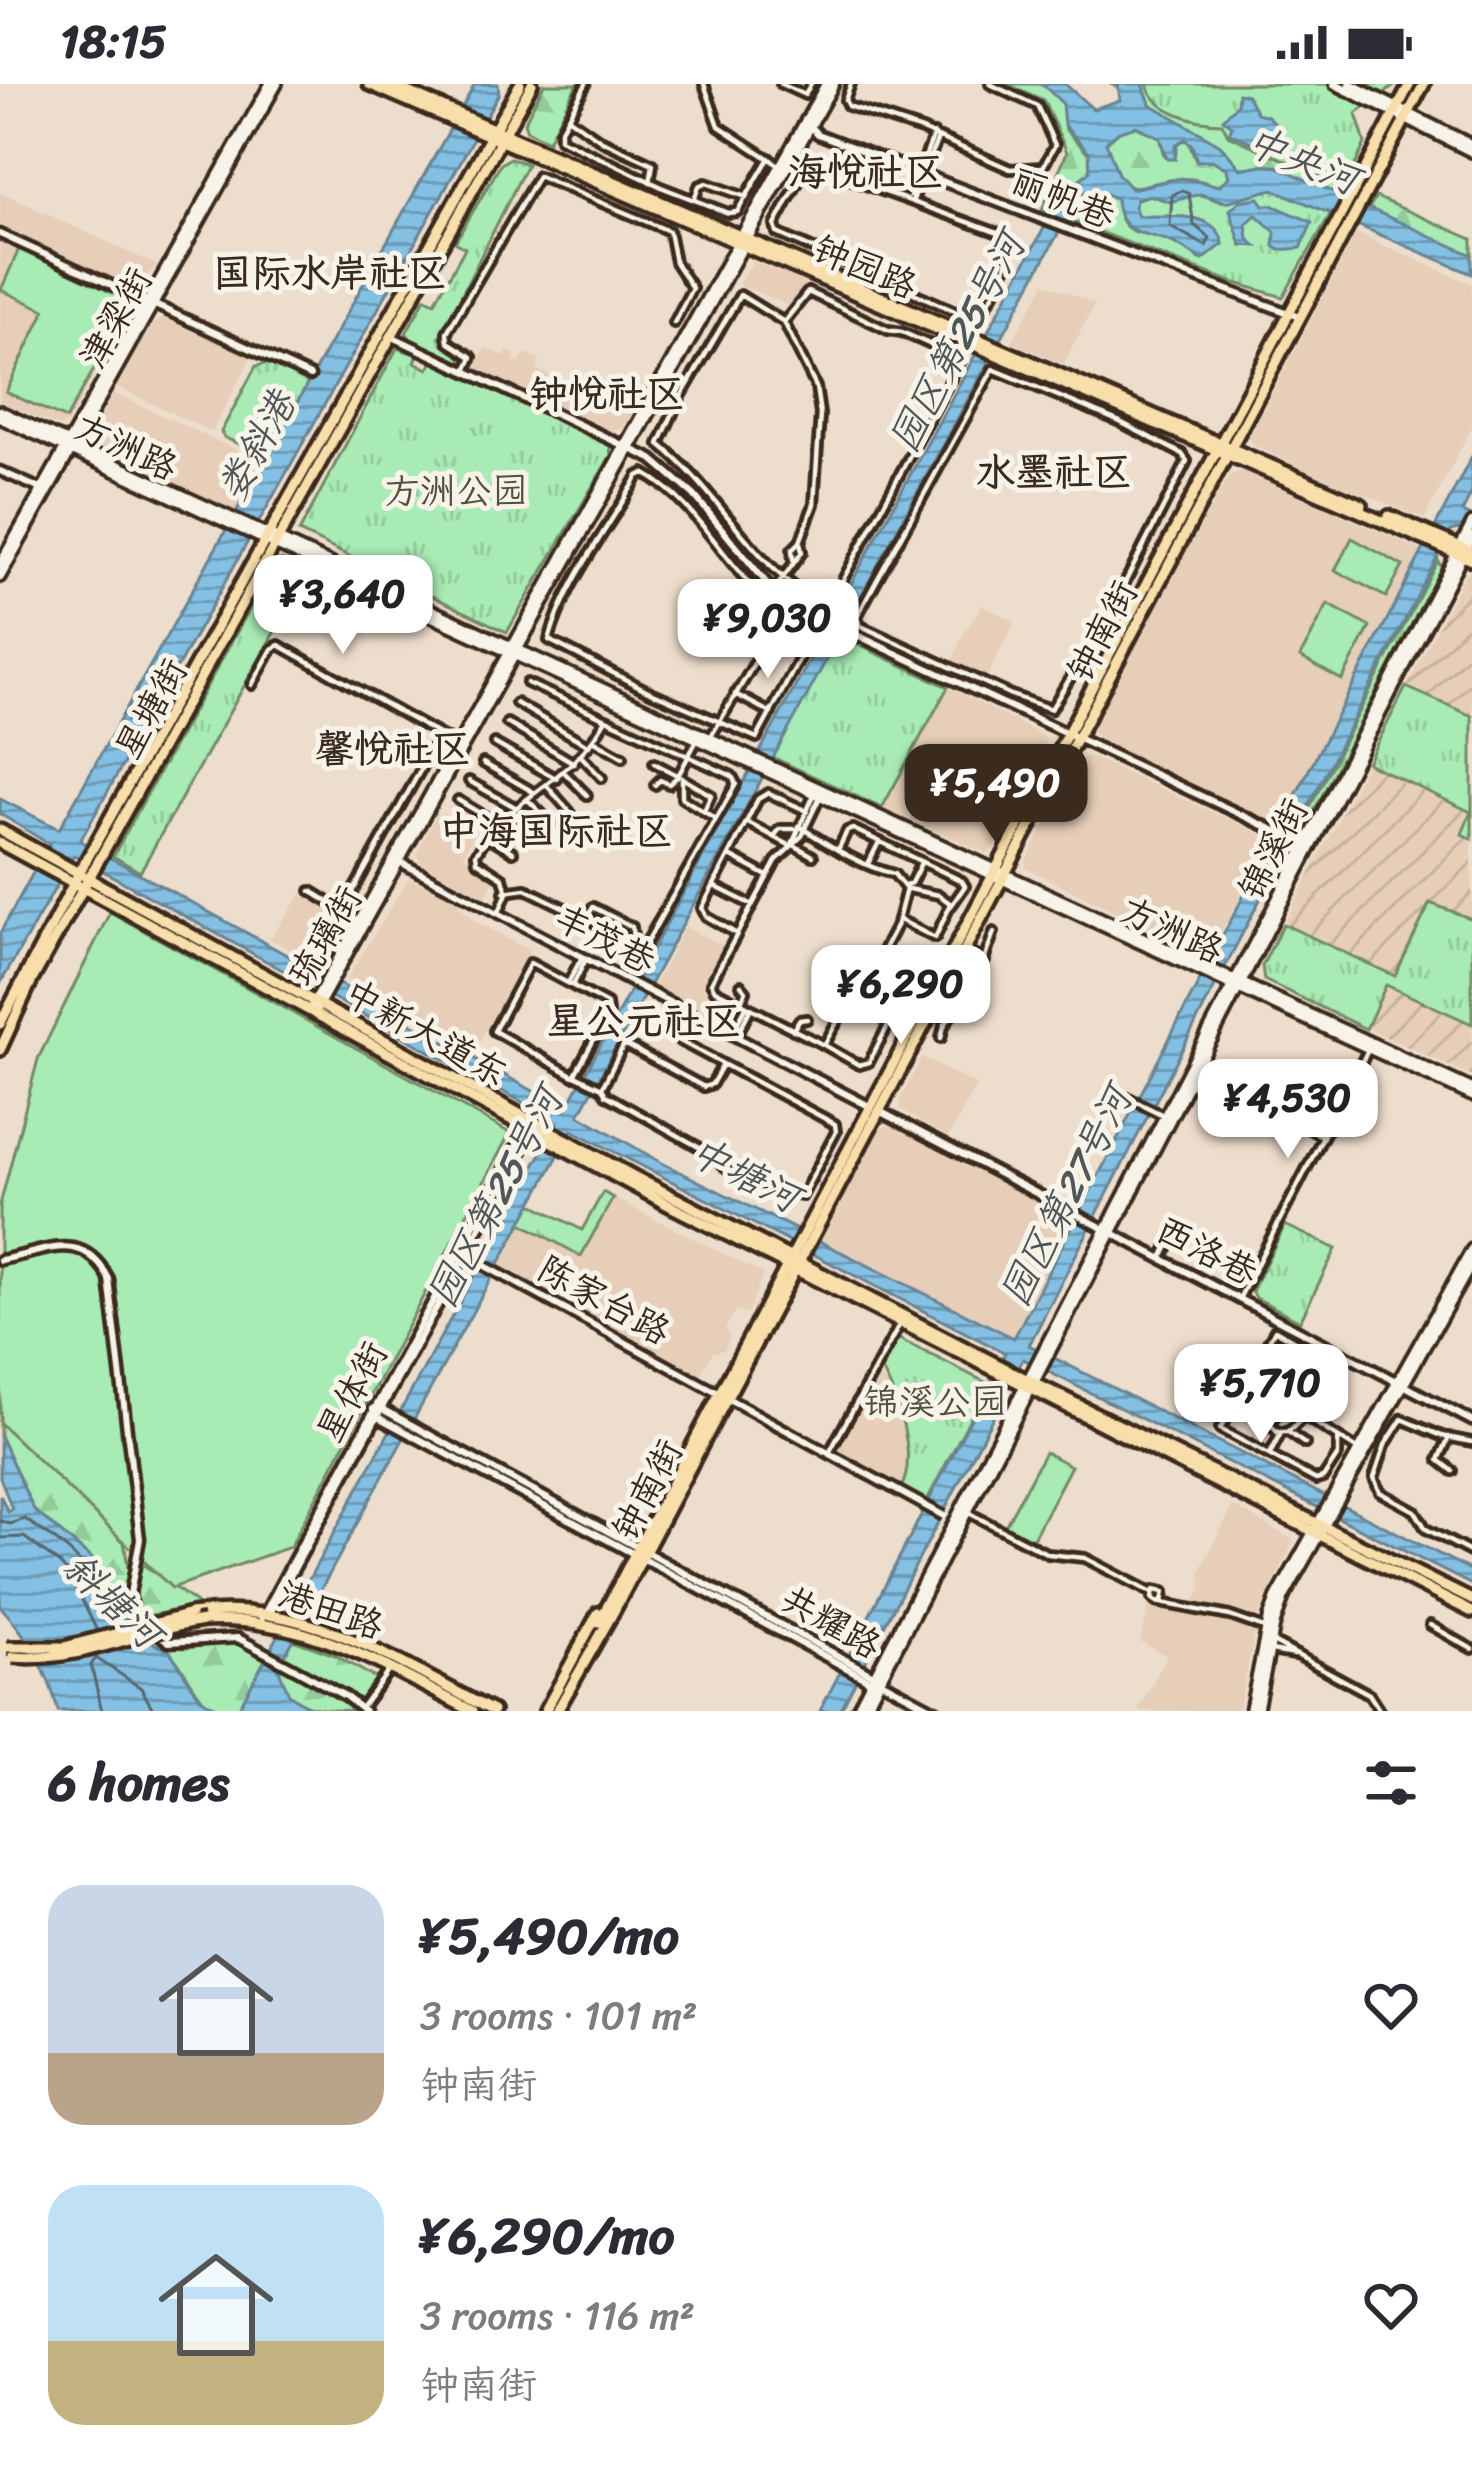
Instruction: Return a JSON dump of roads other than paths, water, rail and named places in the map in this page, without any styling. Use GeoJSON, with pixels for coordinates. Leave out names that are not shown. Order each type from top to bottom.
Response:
{"type":"FeatureCollection","features":[{"type":"Feature","properties":{"kind":"main road","name":"津梁街"},"geometry":{"type":"LineString","coordinates":[[0,578],[273,84]]}},
{"type":"Feature","properties":{"kind":"main road","name":"钟园路"},"geometry":{"type":"LineString","coordinates":[[368,84],[457,117]]}},
{"type":"Feature","properties":{"kind":"main road","name":"钟园路"},"geometry":{"type":"LineString","coordinates":[[389,84],[497,135],[1465,552]]}},
{"type":"Feature","properties":{"kind":"main road","name":"星塘街"},"geometry":{"type":"LineString","coordinates":[[0,1024],[497,135],[520,84]]}},
{"type":"Feature","properties":{"kind":"main road","name":"星塘街"},"geometry":{"type":"LineString","coordinates":[[497,135],[532,84]]}},
{"type":"Feature","properties":{"kind":"main road","name":"琉璃街"},"geometry":{"type":"LineString","coordinates":[[329,980],[515,652],[781,164],[830,84]]}},
{"type":"Feature","properties":{"kind":"main road"},"geometry":{"type":"LineString","coordinates":[[1335,84],[1402,113]]}},
{"type":"Feature","properties":{"kind":"main road"},"geometry":{"type":"LineString","coordinates":[[1349,84],[1472,149]]}},
{"type":"Feature","properties":{"kind":"main road","name":"钟南街"},"geometry":{"type":"LineString","coordinates":[[1402,113],[1410,84]]}},
{"type":"Feature","properties":{"kind":"main road","name":"钟南街"},"geometry":{"type":"LineString","coordinates":[[554,1711],[1353,204],[1402,113],[1424,84]]}},
{"type":"Feature","properties":{"kind":"main road","name":"琉璃街"},"geometry":{"type":"LineString","coordinates":[[742,240],[802,133]]}},
{"type":"Feature","properties":{"kind":"main road","name":"钟园路"},"geometry":{"type":"LineString","coordinates":[[742,240],[891,308],[981,342]]}},
{"type":"Feature","properties":{"kind":"main road","name":"方洲路"},"geometry":{"type":"LineString","coordinates":[[0,415],[754,762]]}},
{"type":"Feature","properties":{"kind":"main road","name":"津梁街"},"geometry":{"type":"LineString","coordinates":[[0,564],[45,492]]}},
{"type":"Feature","properties":{"kind":"main road","name":"锦溪街"},"geometry":{"type":"LineString","coordinates":[[860,1711],[1168,1118],[1232,983],[1465,552],[1472,523]]}},
{"type":"Feature","properties":{"kind":"main road","name":"琉璃街"},"geometry":{"type":"LineString","coordinates":[[314,1007],[359,919],[515,652]]}},
{"type":"Feature","properties":{"kind":"main road","name":"方洲路"},"geometry":{"type":"LineString","coordinates":[[515,652],[710,738],[818,796],[998,875]]}},
{"type":"Feature","properties":{"kind":"main road","name":"方洲路"},"geometry":{"type":"LineString","coordinates":[[766,768],[1472,1092]]}},
{"type":"Feature","properties":{"kind":"main road","name":"中新大道东"},"geometry":{"type":"LineString","coordinates":[[0,830],[41,860]]}},
{"type":"Feature","properties":{"kind":"main road","name":"中新大道东"},"geometry":{"type":"LineString","coordinates":[[0,843],[63,872],[84,875],[531,1127],[996,1369],[1472,1600]]}},
{"type":"Feature","properties":{"kind":"main road","name":"星塘街"},"geometry":{"type":"LineString","coordinates":[[0,1050],[84,875]]}},
{"type":"Feature","properties":{"kind":"main road","name":"钟南街"},"geometry":{"type":"LineString","coordinates":[[874,1108],[965,950],[998,875]]}},
{"type":"Feature","properties":{"kind":"main road"},"geometry":{"type":"LineString","coordinates":[[1333,1502],[1472,1249]]}},
{"type":"Feature","properties":{"kind":"main road","name":"中新大道东"},"geometry":{"type":"LineString","coordinates":[[792,1263],[899,1324],[996,1369]]}},
{"type":"Feature","properties":{"kind":"main road"},"geometry":{"type":"LineString","coordinates":[[1254,1711],[1284,1597],[1333,1502],[1472,1263]]}},
{"type":"Feature","properties":{"kind":"main road","name":"锦溪街"},"geometry":{"type":"LineString","coordinates":[[957,1523],[967,1512],[1029,1385]]}},
{"type":"Feature","properties":{"kind":"main road"},"geometry":{"type":"LineString","coordinates":[[1254,1711],[1276,1598],[1321,1524]]}},
{"type":"Feature","properties":{"kind":"main road","name":"中新大道东"},"geometry":{"type":"LineString","coordinates":[[1321,1524],[1472,1612]]}},
{"type":"Feature","properties":{"kind":"main road"},"geometry":{"type":"LineString","coordinates":[[554,1711],[610,1608]]}},
{"type":"Feature","properties":{"kind":"main road"},"geometry":{"type":"LineString","coordinates":[[554,1711],[610,1625],[610,1608]]}},
{"type":"Feature","properties":{"kind":"main road","name":"港田路"},"geometry":{"type":"LineString","coordinates":[[5,1651],[64,1647],[191,1614],[264,1617],[354,1640],[494,1711]]}},
{"type":"Feature","properties":{"kind":"main road","name":"港田路"},"geometry":{"type":"LineString","coordinates":[[5,1651],[72,1655],[167,1628],[264,1617]]}},
{"type":"Feature","properties":{"kind":"main road","name":"港田路"},"geometry":{"type":"LineString","coordinates":[[301,1626],[472,1711]]}},
{"type":"Feature","properties":{"kind":"street"},"geometry":{"type":"LineString","coordinates":[[586,84],[560,140],[694,200],[734,214],[769,158]]}},
{"type":"Feature","properties":{"kind":"street"},"geometry":{"type":"LineString","coordinates":[[704,84],[719,126],[781,164]]}},
{"type":"Feature","properties":{"kind":"street"},"geometry":{"type":"LineString","coordinates":[[782,84],[805,94],[811,84]]}},
{"type":"Feature","properties":{"kind":"street"},"geometry":{"type":"LineString","coordinates":[[851,84],[845,100],[848,106],[936,135],[1010,169],[1042,167],[1055,145],[1036,106],[990,84]]}},
{"type":"Feature","properties":{"kind":"street"},"geometry":{"type":"LineString","coordinates":[[567,118],[602,141],[653,164],[650,182]]}},
{"type":"Feature","properties":{"kind":"street"},"geometry":{"type":"LineString","coordinates":[[808,123],[818,134]]}},
{"type":"Feature","properties":{"kind":"street","name":"丽帆巷"},"geometry":{"type":"LineString","coordinates":[[802,133],[818,134],[1298,315]]}},
{"type":"Feature","properties":{"kind":"street"},"geometry":{"type":"LineString","coordinates":[[911,199],[936,135]]}},
{"type":"Feature","properties":{"kind":"street"},"geometry":{"type":"LineString","coordinates":[[813,166],[911,199],[993,230],[1007,244],[1008,265],[978,319],[777,233],[775,225],[806,168],[813,166]]}},
{"type":"Feature","properties":{"kind":"street"},"geometry":{"type":"LineString","coordinates":[[463,370],[470,356],[448,342],[447,332],[538,176],[669,231],[675,262],[692,285],[674,323]]}},
{"type":"Feature","properties":{"kind":"street"},"geometry":{"type":"LineString","coordinates":[[694,200],[699,186],[706,183],[746,197]]}},
{"type":"Feature","properties":{"kind":"street"},"geometry":{"type":"LineString","coordinates":[[778,183],[793,191]]}},
{"type":"Feature","properties":{"kind":"street"},"geometry":{"type":"LineString","coordinates":[[0,234],[310,376]]}},
{"type":"Feature","properties":{"kind":"street"},"geometry":{"type":"LineString","coordinates":[[808,292],[881,326],[956,356],[959,367],[831,602],[822,605],[792,589],[770,568],[685,463],[659,444],[740,295],[776,318],[778,328],[785,326],[808,292]]}},
{"type":"Feature","properties":{"kind":"street"},"geometry":{"type":"LineString","coordinates":[[881,326],[891,308]]}},
{"type":"Feature","properties":{"kind":"street"},"geometry":{"type":"LineString","coordinates":[[679,313],[717,335]]}},
{"type":"Feature","properties":{"kind":"street"},"geometry":{"type":"LineString","coordinates":[[771,588],[802,552],[800,542],[814,504],[820,414],[814,380],[785,326]]}},
{"type":"Feature","properties":{"kind":"street"},"geometry":{"type":"LineString","coordinates":[[386,334],[628,445],[684,484],[784,598],[1309,846]]}},
{"type":"Feature","properties":{"kind":"street"},"geometry":{"type":"LineString","coordinates":[[991,370],[1118,421],[1184,456],[1186,464],[1168,504],[1054,707],[1011,694],[943,662],[861,626],[856,616],[991,370]]}},
{"type":"Feature","properties":{"kind":"street"},"geometry":{"type":"LineString","coordinates":[[0,471],[45,492]]}},
{"type":"Feature","properties":{"kind":"street"},"geometry":{"type":"LineString","coordinates":[[646,474],[674,494],[777,610],[814,633],[754,739],[549,640],[565,602],[638,476],[646,474]]}},
{"type":"Feature","properties":{"kind":"street"},"geometry":{"type":"LineString","coordinates":[[710,738],[784,598]]}},
{"type":"Feature","properties":{"kind":"street"},"geometry":{"type":"LineString","coordinates":[[252,685],[279,645],[458,745]]}},
{"type":"Feature","properties":{"kind":"street"},"geometry":{"type":"LineString","coordinates":[[937,674],[943,662]]}},
{"type":"Feature","properties":{"kind":"street"},"geometry":{"type":"LineString","coordinates":[[527,683],[735,779],[636,959]]}},
{"type":"Feature","properties":{"kind":"street"},"geometry":{"type":"LineString","coordinates":[[735,694],[771,713]]}},
{"type":"Feature","properties":{"kind":"street"},"geometry":{"type":"LineString","coordinates":[[516,703],[623,757]]}},
{"type":"Feature","properties":{"kind":"street"},"geometry":{"type":"LineString","coordinates":[[496,913],[505,892],[501,876],[476,860],[487,836],[515,806],[565,772],[606,718]]}},
{"type":"Feature","properties":{"kind":"street"},"geometry":{"type":"LineString","coordinates":[[507,723],[574,763]]}},
{"type":"Feature","properties":{"kind":"street"},"geometry":{"type":"LineString","coordinates":[[342,908],[440,735]]}},
{"type":"Feature","properties":{"kind":"street"},"geometry":{"type":"LineString","coordinates":[[698,739],[679,780],[682,798],[716,819]]}},
{"type":"Feature","properties":{"kind":"street"},"geometry":{"type":"LineString","coordinates":[[494,743],[557,779]]}},
{"type":"Feature","properties":{"kind":"street"},"geometry":{"type":"LineString","coordinates":[[580,756],[602,778]]}},
{"type":"Feature","properties":{"kind":"street"},"geometry":{"type":"LineString","coordinates":[[483,763],[537,794]]}},
{"type":"Feature","properties":{"kind":"street"},"geometry":{"type":"LineString","coordinates":[[654,763],[711,795],[704,811]]}},
{"type":"Feature","properties":{"kind":"street"},"geometry":{"type":"LineString","coordinates":[[565,772],[586,795]]}},
{"type":"Feature","properties":{"kind":"street"},"geometry":{"type":"LineString","coordinates":[[655,785],[660,780],[669,784],[679,780]]}},
{"type":"Feature","properties":{"kind":"street"},"geometry":{"type":"LineString","coordinates":[[469,781],[515,806]]}},
{"type":"Feature","properties":{"kind":"street"},"geometry":{"type":"LineString","coordinates":[[548,787],[570,812]]}},
{"type":"Feature","properties":{"kind":"street"},"geometry":{"type":"LineString","coordinates":[[736,933],[702,913],[748,823],[765,794],[807,811]]}},
{"type":"Feature","properties":{"kind":"street"},"geometry":{"type":"LineString","coordinates":[[800,828],[818,796]]}},
{"type":"Feature","properties":{"kind":"street"},"geometry":{"type":"LineString","coordinates":[[818,796],[768,876],[711,986],[859,1065],[869,1062],[905,996],[869,970]]}},
{"type":"Feature","properties":{"kind":"street"},"geometry":{"type":"LineString","coordinates":[[527,799],[552,824]]}},
{"type":"Feature","properties":{"kind":"street"},"geometry":{"type":"LineString","coordinates":[[458,800],[529,834]]}},
{"type":"Feature","properties":{"kind":"street"},"geometry":{"type":"LineString","coordinates":[[748,823],[813,856]]}},
{"type":"Feature","properties":{"kind":"street"},"geometry":{"type":"LineString","coordinates":[[774,837],[780,829],[800,828],[866,866],[894,874],[906,887],[938,895],[951,906]]}},
{"type":"Feature","properties":{"kind":"street"},"geometry":{"type":"LineString","coordinates":[[838,850],[850,829],[964,884],[935,938],[898,919]]}},
{"type":"Feature","properties":{"kind":"street"},"geometry":{"type":"LineString","coordinates":[[487,836],[514,852]]}},
{"type":"Feature","properties":{"kind":"street"},"geometry":{"type":"LineString","coordinates":[[866,866],[879,842]]}},
{"type":"Feature","properties":{"kind":"street"},"geometry":{"type":"LineString","coordinates":[[730,856],[768,876]]}},
{"type":"Feature","properties":{"kind":"street","name":"丰茂巷"},"geometry":{"type":"LineString","coordinates":[[396,860],[1109,1231]]}},
{"type":"Feature","properties":{"kind":"street"},"geometry":{"type":"LineString","coordinates":[[824,1045],[898,919],[906,887],[921,862]]}},
{"type":"Feature","properties":{"kind":"street"},"geometry":{"type":"LineString","coordinates":[[714,886],[752,905]]}},
{"type":"Feature","properties":{"kind":"street"},"geometry":{"type":"LineString","coordinates":[[505,892],[526,890],[644,947]]}},
{"type":"Feature","properties":{"kind":"street"},"geometry":{"type":"LineString","coordinates":[[310,891],[359,919]]}},
{"type":"Feature","properties":{"kind":"street"},"geometry":{"type":"LineString","coordinates":[[586,919],[593,908],[632,927],[632,942]]}},
{"type":"Feature","properties":{"kind":"street"},"geometry":{"type":"LineString","coordinates":[[941,1038],[985,961],[994,932]]}},
{"type":"Feature","properties":{"kind":"street"},"geometry":{"type":"LineString","coordinates":[[965,950],[985,961]]}},
{"type":"Feature","properties":{"kind":"street"},"geometry":{"type":"LineString","coordinates":[[570,984],[584,958]]}},
{"type":"Feature","properties":{"kind":"street"},"geometry":{"type":"LineString","coordinates":[[578,1077],[608,1009],[605,1002],[530,963],[494,1031],[713,1155],[725,1169],[757,1185],[802,1196],[836,1124],[678,1040]]}},
{"type":"Feature","properties":{"kind":"street"},"geometry":{"type":"LineString","coordinates":[[734,1036],[746,1006],[741,985]]}},
{"type":"Feature","properties":{"kind":"street"},"geometry":{"type":"LineString","coordinates":[[793,1030],[799,1020],[807,1019]]}},
{"type":"Feature","properties":{"kind":"street"},"geometry":{"type":"LineString","coordinates":[[598,1087],[624,1044],[704,1087],[712,1084],[723,1064]]}},
{"type":"Feature","properties":{"kind":"street"},"geometry":{"type":"LineString","coordinates":[[1240,1297],[1370,1046]]}},
{"type":"Feature","properties":{"kind":"street"},"geometry":{"type":"LineString","coordinates":[[1129,1098],[1168,1118]]}},
{"type":"Feature","properties":{"kind":"street","name":"星体街"},"geometry":{"type":"LineString","coordinates":[[264,1617],[531,1127]]}},
{"type":"Feature","properties":{"kind":"street","name":"星体街"},"geometry":{"type":"LineString","coordinates":[[378,1412],[531,1127]]}},
{"type":"Feature","properties":{"kind":"street"},"geometry":{"type":"LineString","coordinates":[[1310,1130],[1323,1137]]}},
{"type":"Feature","properties":{"kind":"street","name":"西洛巷"},"geometry":{"type":"LineString","coordinates":[[1109,1231],[1472,1421]]}},
{"type":"Feature","properties":{"kind":"street"},"geometry":{"type":"LineString","coordinates":[[0,1260],[68,1246],[92,1256],[109,1279],[140,1538],[130,1594],[135,1616],[169,1642],[233,1637],[363,1709],[390,1668]]}},
{"type":"Feature","properties":{"kind":"street"},"geometry":{"type":"LineString","coordinates":[[1162,1258],[1168,1246]]}},
{"type":"Feature","properties":{"kind":"street","name":"陈家台路"},"geometry":{"type":"LineString","coordinates":[[465,1255],[957,1523]]}},
{"type":"Feature","properties":{"kind":"street"},"geometry":{"type":"LineString","coordinates":[[829,1454],[899,1324]]}},
{"type":"Feature","properties":{"kind":"street"},"geometry":{"type":"LineString","coordinates":[[1319,1355],[1275,1330],[1221,1426],[1224,1434],[1320,1480],[1337,1455],[1338,1438]]}},
{"type":"Feature","properties":{"kind":"street"},"geometry":{"type":"LineString","coordinates":[[1306,1444],[1269,1423],[1288,1406],[1325,1344]]}},
{"type":"Feature","properties":{"kind":"street"},"geometry":{"type":"LineString","coordinates":[[1288,1406],[1358,1450]]}},
{"type":"Feature","properties":{"kind":"street","name":"共耀路"},"geometry":{"type":"LineString","coordinates":[[378,1412],[938,1711]]}},
{"type":"Feature","properties":{"kind":"street"},"geometry":{"type":"LineString","coordinates":[[1268,1456],[1285,1432],[1304,1417]]}},
{"type":"Feature","properties":{"kind":"street"},"geometry":{"type":"LineString","coordinates":[[1472,1442],[1402,1419],[1382,1451],[1375,1482],[1383,1494],[1415,1511],[1432,1534],[1472,1553]]}},
{"type":"Feature","properties":{"kind":"street"},"geometry":{"type":"LineString","coordinates":[[1448,1437],[1439,1460],[1454,1471]]}},
{"type":"Feature","properties":{"kind":"street"},"geometry":{"type":"LineString","coordinates":[[967,1512],[1051,1555],[1084,1558],[1152,1592],[1158,1589],[1164,1592],[1162,1601],[1267,1629]]}},
{"type":"Feature","properties":{"kind":"street"},"geometry":{"type":"LineString","coordinates":[[1430,1625],[1472,1648]]}},
{"type":"Feature","properties":{"kind":"street"},"geometry":{"type":"LineString","coordinates":[[1270,1646],[1369,1694],[1380,1711]]}},
{"type":"Feature","properties":{"kind":"water"},"geometry":{"type":"Polygon","coordinates":[[[475,84],[498,84],[499,93],[80,841],[566,1109],[1062,195],[1090,171],[1089,152],[1064,125],[1062,103],[1042,84],[1065,84],[1093,109],[1120,100],[1118,84],[1143,84],[1150,104],[1220,145],[1241,169],[1278,167],[1472,255],[1472,274],[1273,189],[1226,202],[1200,194],[1170,202],[1150,195],[1137,199],[1138,216],[1189,218],[1211,225],[1223,244],[1203,260],[1171,242],[1132,229],[1111,196],[1093,191],[1079,195],[579,1115],[662,1163],[1014,1338],[1472,456],[1472,492],[1462,512],[1472,517],[1472,535],[1451,531],[1029,1345],[1472,1571],[1472,1585],[1023,1359],[840,1711],[820,1711],[1005,1353],[572,1130],[278,1668],[289,1694],[313,1711],[237,1711],[558,1122],[74,855],[0,984],[0,933],[49,844],[0,814],[0,799],[59,829],[475,84]],[[1136,126],[1106,142],[1118,174],[1131,189],[1181,178],[1219,186],[1229,177],[1227,169],[1212,160],[1197,161],[1185,139],[1175,145],[1175,159],[1167,159],[1159,137],[1136,126]]]}},
{"type":"Feature","properties":{"kind":"water"},"geometry":{"type":"Polygon","coordinates":[[[1238,93],[1247,95],[1257,113],[1268,116],[1283,131],[1281,148],[1273,151],[1229,133],[1232,126],[1223,119],[1237,104],[1238,93]]]}},
{"type":"Feature","properties":{"kind":"water"},"geometry":{"type":"Polygon","coordinates":[[[1259,198],[1264,205],[1312,222],[1301,248],[1279,250],[1274,246],[1275,232],[1256,215],[1246,224],[1248,239],[1256,246],[1241,245],[1230,210],[1240,201],[1259,198]]]}},
{"type":"Feature","properties":{"kind":"water"},"geometry":{"type":"Polygon","coordinates":[[[0,1436],[34,1510],[93,1560],[115,1611],[169,1650],[200,1698],[222,1711],[58,1711],[36,1655],[0,1606],[0,1495],[8,1512],[12,1509],[0,1477],[0,1436]]]}},
{"type":"Feature","properties":{"kind":"district","name":"海悦社区"},"geometry":{"type":"Point","coordinates":[866,171]}},
{"type":"Feature","properties":{"kind":"district","name":"国际水岸社区"},"geometry":{"type":"Point","coordinates":[330,272]}},
{"type":"Feature","properties":{"kind":"district","name":"钟悦社区"},"geometry":{"type":"Point","coordinates":[607,393]}},
{"type":"Feature","properties":{"kind":"district","name":"水墨社区"},"geometry":{"type":"Point","coordinates":[1054,471]}},
{"type":"Feature","properties":{"kind":"district","name":"馨悦社区"},"geometry":{"type":"Point","coordinates":[393,748]}},
{"type":"Feature","properties":{"kind":"district","name":"中海国际社区"},"geometry":{"type":"Point","coordinates":[556,830]}},
{"type":"Feature","properties":{"kind":"district","name":"星公元社区"},"geometry":{"type":"Point","coordinates":[644,1020]}},
{"type":"Feature","properties":{"kind":"water label","name":"中央河"},"geometry":{"type":"Point","coordinates":[1303,160]}},
{"type":"Feature","properties":{"kind":"water label","name":"园区第25号河"},"geometry":{"type":"Point","coordinates":[957,342]}},
{"type":"Feature","properties":{"kind":"water label","name":"娄斜港"},"geometry":{"type":"Point","coordinates":[256,446]}},
{"type":"Feature","properties":{"kind":"water label","name":"中塘河"},"geometry":{"type":"Point","coordinates":[745,1174]}},
{"type":"Feature","properties":{"kind":"water label","name":"园区第27号河"},"geometry":{"type":"Point","coordinates":[1066,1196]}},
{"type":"Feature","properties":{"kind":"water label","name":"园区第25号河"},"geometry":{"type":"Point","coordinates":[495,1197]}},
{"type":"Feature","properties":{"kind":"water label","name":"斜塘河"},"geometry":{"type":"Point","coordinates":[113,1600]}},
{"type":"Feature","properties":{"kind":"park label","name":"方洲公园"},"geometry":{"type":"Point","coordinates":[456,491]}},
{"type":"Feature","properties":{"kind":"park label","name":"锦溪公园"},"geometry":{"type":"Point","coordinates":[935,1402]}}]}
